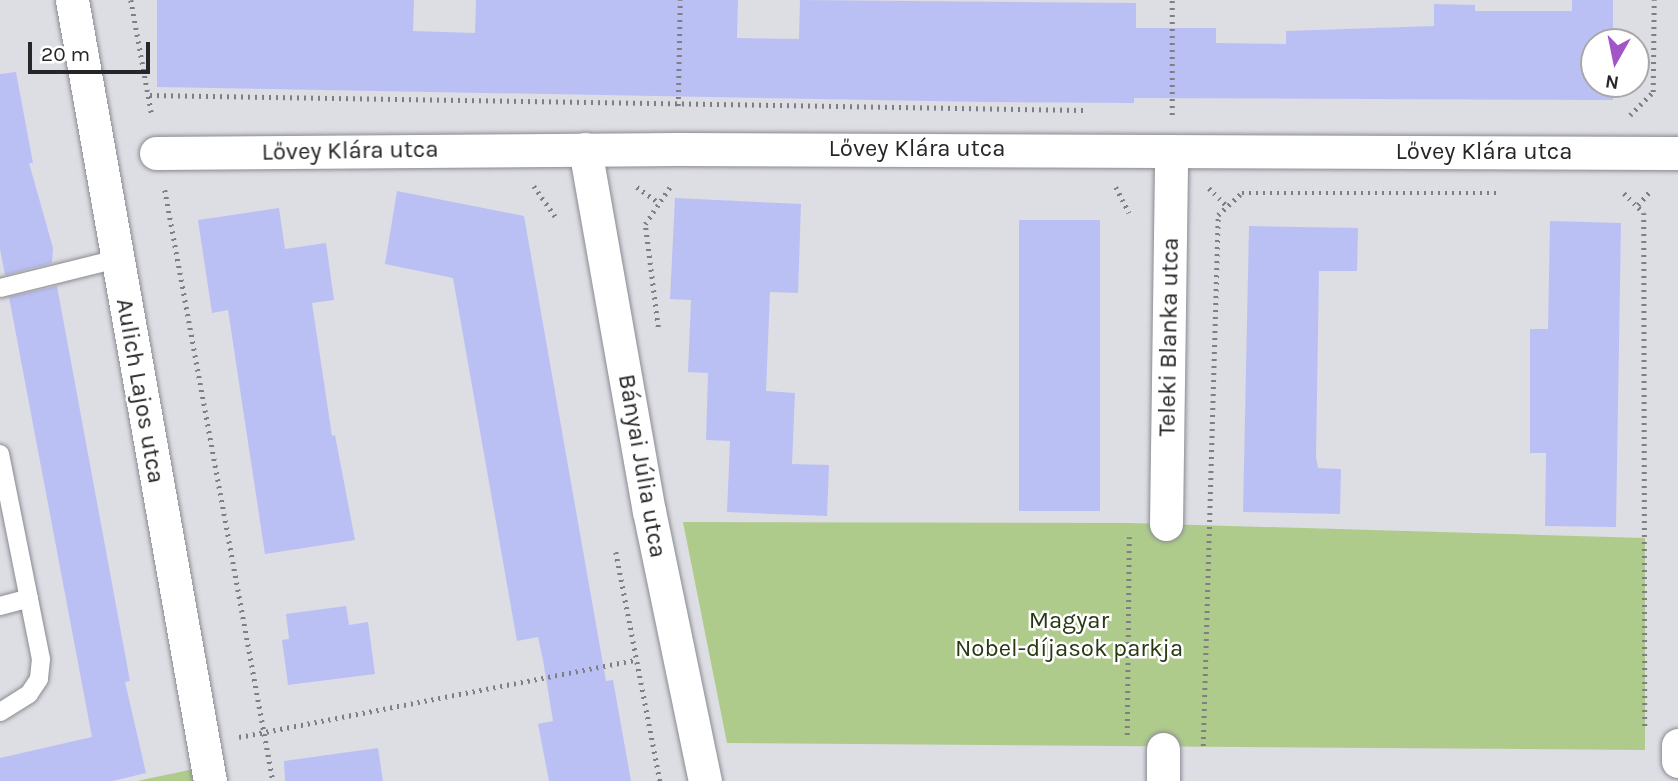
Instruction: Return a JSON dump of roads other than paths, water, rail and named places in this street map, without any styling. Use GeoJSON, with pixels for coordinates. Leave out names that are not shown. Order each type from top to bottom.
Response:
{"type":"FeatureCollection","features":[{"type":"Feature","properties":{"kind":"street","name":"Aulich Lajos utca"},"geometry":{"type":"LineString","coordinates":[[72,0],[210,781]]}},
{"type":"Feature","properties":{"kind":"street","name":"Lővey Klára utca"},"geometry":{"type":"LineString","coordinates":[[156,153],[585,149],[1678,153]]}},
{"type":"Feature","properties":{"kind":"street","name":"Bányai Júlia utca"},"geometry":{"type":"LineString","coordinates":[[585,149],[678,652],[705,781]]}},
{"type":"Feature","properties":{"kind":"street","name":"Teleki Blanka utca"},"geometry":{"type":"LineString","coordinates":[[1166,524],[1171,150]]}},
{"type":"Feature","properties":{"kind":"street"},"geometry":{"type":"LineString","coordinates":[[1678,745],[1678,761]]}},
{"type":"Feature","properties":{"kind":"lane"},"geometry":{"type":"LineString","coordinates":[[0,288],[117,259]]}},
{"type":"Feature","properties":{"kind":"lane"},"geometry":{"type":"LineString","coordinates":[[0,454],[41,659],[39,679],[14,707],[0,712]]}},
{"type":"Feature","properties":{"kind":"lane"},"geometry":{"type":"LineString","coordinates":[[0,606],[29,598]]}},
{"type":"Feature","properties":{"kind":"park label","name":"Magyar Nobel-díjasok parkja"},"geometry":{"type":"Point","coordinates":[1069,635]}}]}
